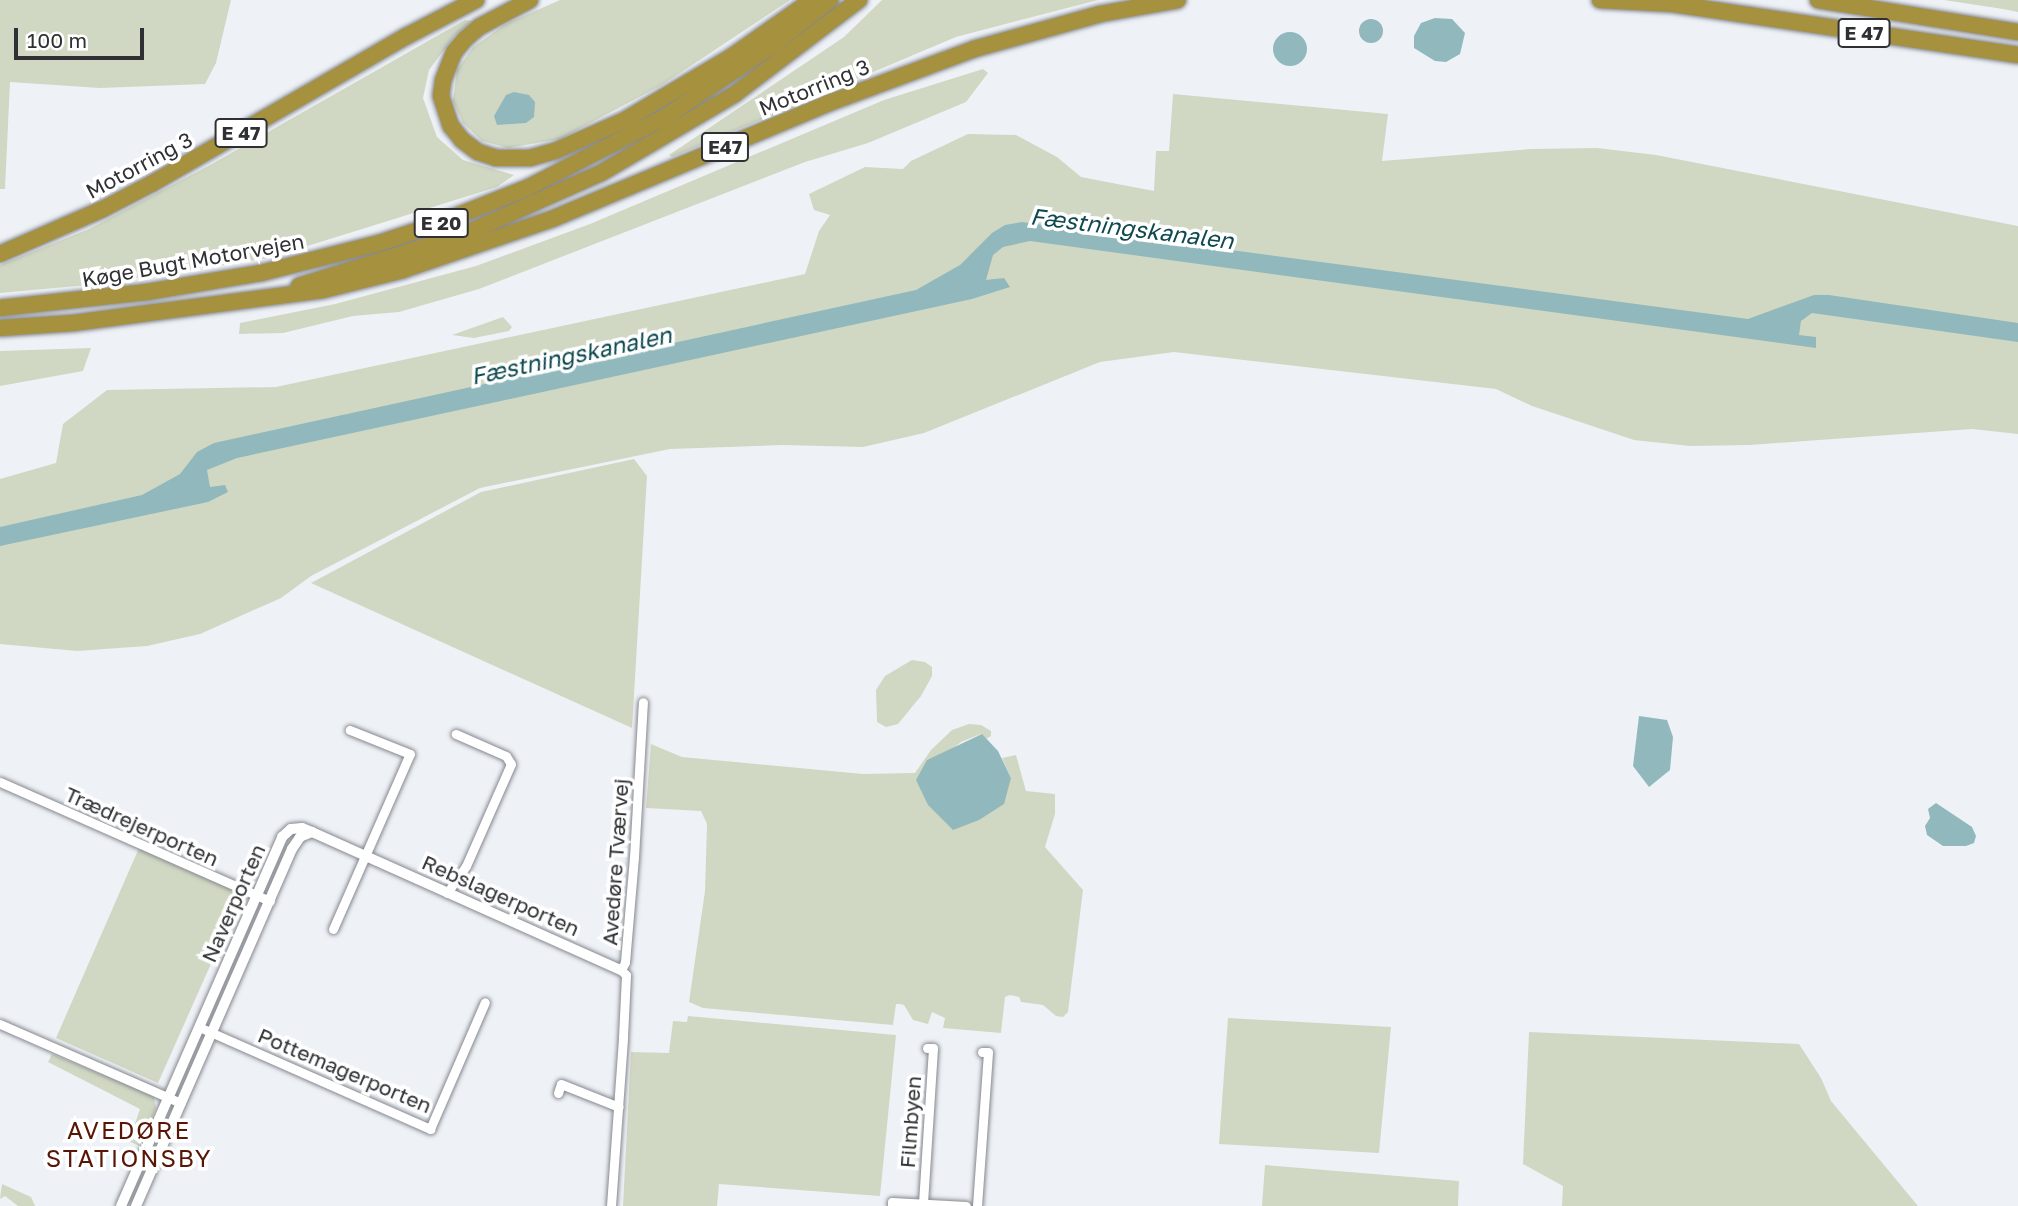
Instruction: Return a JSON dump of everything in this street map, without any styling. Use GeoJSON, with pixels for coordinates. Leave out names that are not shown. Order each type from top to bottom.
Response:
{"type":"FeatureCollection","features":[{"type":"Feature","properties":{"kind":"highway","name":"Motorring 3"},"geometry":{"type":"LineString","coordinates":[[0,254],[55,231],[153,183],[407,36],[476,0]]}},
{"type":"Feature","properties":{"kind":"highway"},"geometry":{"type":"LineString","coordinates":[[530,0],[479,27],[465,39],[454,52],[443,81],[443,104],[451,126],[461,140],[478,152],[496,158],[530,159],[589,138],[687,85],[812,0]]}},
{"type":"Feature","properties":{"kind":"highway","name":"Køge Bugt Motorvejen"},"geometry":{"type":"LineString","coordinates":[[0,308],[213,282],[324,258],[434,225],[527,188],[665,117],[773,45],[830,0]]}},
{"type":"Feature","properties":{"kind":"highway","name":"Køge Bugt Motorvejen"},"geometry":{"type":"LineString","coordinates":[[274,295],[460,236],[601,173],[735,94],[859,0]]}},
{"type":"Feature","properties":{"kind":"highway","name":"Motorring 3"},"geometry":{"type":"LineString","coordinates":[[274,295],[323,290],[462,252],[552,219],[901,74],[1042,28],[1178,0]]}},
{"type":"Feature","properties":{"kind":"highway"},"geometry":{"type":"LineString","coordinates":[[1600,0],[1666,2]]}},
{"type":"Feature","properties":{"kind":"highway","name":"E 47"},"geometry":{"type":"LineString","coordinates":[[1818,0],[2018,32]]}},
{"type":"Feature","properties":{"kind":"highway","name":"E 47"},"geometry":{"type":"LineString","coordinates":[[1666,2],[2018,55]]}},
{"type":"Feature","properties":{"kind":"highway"},"geometry":{"type":"LineString","coordinates":[[1947,21],[2018,25]]}},
{"type":"Feature","properties":{"kind":"highway","name":"E 20"},"geometry":{"type":"LineString","coordinates":[[0,328],[178,310],[274,295]]}},
{"type":"Feature","properties":{"kind":"street","name":"Avedøre Tværvej"},"geometry":{"type":"LineString","coordinates":[[611,1206],[626,975],[621,970],[625,962],[634,857],[643,702]]}},
{"type":"Feature","properties":{"kind":"street"},"geometry":{"type":"LineString","coordinates":[[333,929],[410,754],[350,730]]}},
{"type":"Feature","properties":{"kind":"street"},"geometry":{"type":"LineString","coordinates":[[447,893],[467,866],[511,764],[506,756],[456,734]]}},
{"type":"Feature","properties":{"kind":"street","name":"Trædrejerporten"},"geometry":{"type":"LineString","coordinates":[[0,782],[270,901]]}},
{"type":"Feature","properties":{"kind":"street","name":"Naverporten"},"geometry":{"type":"LineString","coordinates":[[121,1206],[285,834],[299,828],[312,832]]}},
{"type":"Feature","properties":{"kind":"street","name":"Rebslagerporten"},"geometry":{"type":"LineString","coordinates":[[312,832],[621,970]]}},
{"type":"Feature","properties":{"kind":"street","name":"Naverporten"},"geometry":{"type":"LineString","coordinates":[[136,1206],[297,839],[312,832]]}},
{"type":"Feature","properties":{"kind":"street","name":"Pottemagerporten"},"geometry":{"type":"LineString","coordinates":[[199,1027],[430,1129],[485,1002]]}},
{"type":"Feature","properties":{"kind":"street"},"geometry":{"type":"LineString","coordinates":[[0,1024],[181,1102]]}},
{"type":"Feature","properties":{"kind":"street","name":"Filmbyen"},"geometry":{"type":"LineString","coordinates":[[923,1203],[933,1048],[927,1048]]}},
{"type":"Feature","properties":{"kind":"street"},"geometry":{"type":"LineString","coordinates":[[977,1206],[988,1052],[982,1052]]}},
{"type":"Feature","properties":{"kind":"street"},"geometry":{"type":"LineString","coordinates":[[558,1093],[561,1084],[619,1107]]}},
{"type":"Feature","properties":{"kind":"street"},"geometry":{"type":"LineString","coordinates":[[892,1206],[892,1202],[965,1206]]}},
{"type":"Feature","properties":{"kind":"green space"},"geometry":{"type":"Polygon","coordinates":[[[0,0],[231,0],[216,63],[205,84],[100,88],[10,82],[5,189],[0,189],[0,0]]]}},
{"type":"Feature","properties":{"kind":"green space"},"geometry":{"type":"Polygon","coordinates":[[[560,0],[790,0],[662,85],[560,139],[508,148],[482,141],[463,123],[453,101],[457,70],[473,47],[506,24],[560,0]]]}},
{"type":"Feature","properties":{"kind":"green space"},"geometry":{"type":"Polygon","coordinates":[[[882,0],[1098,0],[956,37],[672,157],[669,155],[844,37],[882,0]]]}},
{"type":"Feature","properties":{"kind":"green space"},"geometry":{"type":"Polygon","coordinates":[[[1944,0],[2018,0],[2018,12],[2003,9],[1944,0]]]}},
{"type":"Feature","properties":{"kind":"green space"},"geometry":{"type":"Polygon","coordinates":[[[465,20],[472,21],[455,35],[429,70],[423,98],[437,137],[463,160],[514,175],[497,187],[269,258],[88,285],[0,293],[0,265],[89,229],[212,164],[465,20]]]}},
{"type":"Feature","properties":{"kind":"green space"},"geometry":{"type":"Polygon","coordinates":[[[983,69],[988,73],[966,102],[868,143],[805,162],[479,289],[399,312],[353,316],[283,333],[239,334],[240,323],[335,304],[476,266],[590,224],[884,100],[983,69]]]}},
{"type":"Feature","properties":{"kind":"green space"},"geometry":{"type":"Polygon","coordinates":[[[1173,94],[1388,114],[1382,161],[1531,149],[1597,148],[1656,155],[2018,226],[2018,434],[1972,429],[1750,445],[1690,446],[1634,440],[1532,406],[1496,389],[1174,352],[1100,362],[924,433],[863,447],[782,445],[670,449],[480,488],[311,576],[281,598],[200,634],[147,646],[77,651],[0,644],[0,479],[56,463],[63,424],[107,390],[276,387],[805,274],[819,231],[830,215],[814,210],[809,194],[865,167],[903,169],[911,161],[968,134],[1016,135],[1057,157],[1081,177],[1154,191],[1156,151],[1169,151],[1173,94]]]}},
{"type":"Feature","properties":{"kind":"green space"},"geometry":{"type":"Polygon","coordinates":[[[503,317],[512,327],[509,331],[474,338],[452,335],[503,317]]]}},
{"type":"Feature","properties":{"kind":"green space"},"geometry":{"type":"Polygon","coordinates":[[[91,348],[83,371],[0,386],[0,351],[91,348]]]}},
{"type":"Feature","properties":{"kind":"green space"},"geometry":{"type":"Polygon","coordinates":[[[634,459],[647,476],[632,728],[311,583],[481,492],[634,459]]]}},
{"type":"Feature","properties":{"kind":"green space"},"geometry":{"type":"Polygon","coordinates":[[[912,660],[925,662],[932,667],[932,676],[921,696],[898,724],[886,727],[877,722],[876,690],[885,676],[912,660]]]}},
{"type":"Feature","properties":{"kind":"green space"},"geometry":{"type":"Polygon","coordinates":[[[969,724],[981,725],[991,731],[991,736],[986,739],[981,734],[961,742],[947,753],[927,760],[1011,778],[1002,758],[1016,755],[1026,791],[1055,794],[1055,814],[1045,847],[1083,890],[1068,1012],[1063,1017],[1056,1016],[1043,1005],[1021,1002],[1019,997],[1010,995],[1005,997],[1001,1033],[943,1028],[945,1018],[932,1012],[928,1024],[913,1020],[904,1005],[899,1004],[896,1004],[893,1025],[703,1008],[689,1002],[705,891],[707,824],[701,811],[646,808],[651,744],[682,757],[863,774],[915,773],[931,750],[952,730],[969,724]]]}},
{"type":"Feature","properties":{"kind":"green space"},"geometry":{"type":"Polygon","coordinates":[[[139,848],[242,894],[158,1083],[56,1038],[139,848]]]}},
{"type":"Feature","properties":{"kind":"green space"},"geometry":{"type":"Polygon","coordinates":[[[688,1016],[896,1035],[880,1196],[719,1184],[717,1206],[623,1206],[631,1052],[669,1053],[673,1021],[687,1022],[688,1016]]]}},
{"type":"Feature","properties":{"kind":"green space"},"geometry":{"type":"Polygon","coordinates":[[[1228,1018],[1391,1027],[1379,1153],[1219,1144],[1228,1018]]]}},
{"type":"Feature","properties":{"kind":"green space"},"geometry":{"type":"Polygon","coordinates":[[[1529,1032],[1799,1044],[1821,1078],[1831,1101],[1918,1206],[1562,1206],[1563,1186],[1523,1164],[1529,1032]]]}},
{"type":"Feature","properties":{"kind":"green space"},"geometry":{"type":"Polygon","coordinates":[[[52,1054],[154,1096],[156,1108],[139,1146],[129,1141],[140,1109],[48,1062],[52,1054]]]}},
{"type":"Feature","properties":{"kind":"green space"},"geometry":{"type":"Polygon","coordinates":[[[1265,1165],[1459,1181],[1458,1206],[1262,1206],[1265,1165]]]}},
{"type":"Feature","properties":{"kind":"green space"},"geometry":{"type":"Polygon","coordinates":[[[2,1184],[31,1197],[35,1206],[18,1206],[5,1196],[0,1199],[2,1184]]]}},
{"type":"Feature","properties":{"kind":"water"},"geometry":{"type":"Polygon","coordinates":[[[1435,18],[1452,19],[1465,33],[1460,54],[1446,62],[1435,61],[1414,48],[1414,36],[1421,23],[1435,18]]]}},
{"type":"Feature","properties":{"kind":"water"},"geometry":{"type":"Polygon","coordinates":[[[1371,19],[1379,23],[1383,31],[1379,39],[1371,43],[1363,39],[1359,31],[1363,23],[1371,19]]]}},
{"type":"Feature","properties":{"kind":"water"},"geometry":{"type":"Polygon","coordinates":[[[1290,32],[1302,37],[1307,49],[1302,61],[1290,66],[1278,61],[1273,49],[1278,37],[1290,32]]]}},
{"type":"Feature","properties":{"kind":"water"},"geometry":{"type":"Polygon","coordinates":[[[514,92],[529,95],[535,102],[534,117],[526,123],[497,125],[494,116],[506,95],[514,92]]]}},
{"type":"Feature","properties":{"kind":"water"},"geometry":{"type":"Polygon","coordinates":[[[1022,222],[1748,319],[1814,295],[1829,295],[2018,323],[2018,342],[1812,313],[1801,321],[1799,335],[1816,337],[1816,348],[1030,241],[1003,247],[993,255],[986,280],[1004,278],[1010,287],[972,299],[237,458],[207,470],[210,487],[225,485],[228,492],[208,502],[0,546],[0,527],[142,495],[180,474],[197,452],[214,443],[916,290],[960,265],[992,233],[1005,225],[1022,222]]]}},
{"type":"Feature","properties":{"kind":"water"},"geometry":{"type":"Polygon","coordinates":[[[1639,716],[1667,720],[1673,737],[1670,770],[1649,787],[1633,766],[1639,716]]]}},
{"type":"Feature","properties":{"kind":"water"},"geometry":{"type":"Polygon","coordinates":[[[982,734],[998,751],[1011,778],[1004,804],[979,820],[953,830],[928,805],[916,780],[927,760],[982,734]]]}},
{"type":"Feature","properties":{"kind":"water"},"geometry":{"type":"Polygon","coordinates":[[[1936,803],[1972,827],[1976,836],[1974,843],[1966,846],[1943,846],[1927,835],[1925,826],[1930,818],[1928,809],[1936,803]]]}},
{"type":"Feature","properties":{"kind":"district","name":"AVEDØRE STATIONSBY"},"geometry":{"type":"Point","coordinates":[129,1144]}},
{"type":"Feature","properties":{"kind":"water label","name":"Fæstningskanalen"},"geometry":{"type":"Point","coordinates":[1132,228]}},
{"type":"Feature","properties":{"kind":"water label","name":"Fæstningskanalen"},"geometry":{"type":"Point","coordinates":[571,355]}}]}
